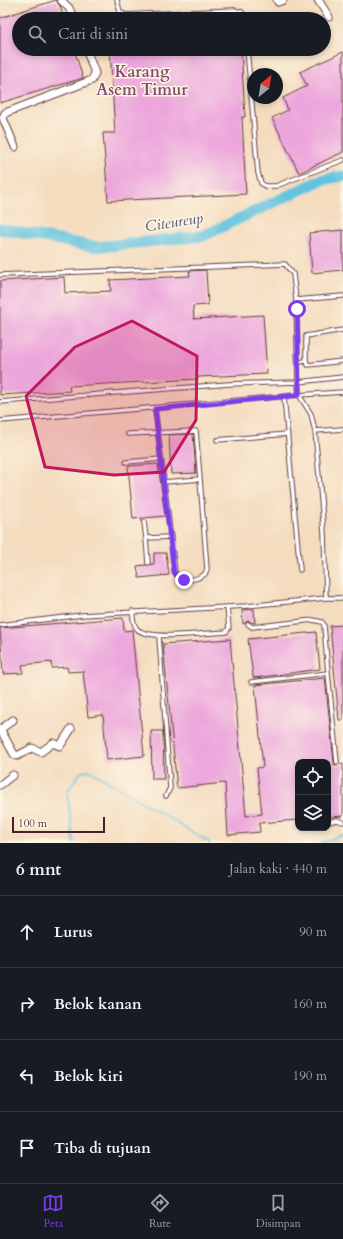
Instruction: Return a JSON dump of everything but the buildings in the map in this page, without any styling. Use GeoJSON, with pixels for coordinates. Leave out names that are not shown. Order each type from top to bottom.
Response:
{"type":"FeatureCollection","features":[{"type":"Feature","properties":{"kind":"street"},"geometry":{"type":"LineString","coordinates":[[61,0],[71,12]]}},
{"type":"Feature","properties":{"kind":"street"},"geometry":{"type":"LineString","coordinates":[[277,0],[278,2],[283,0]]}},
{"type":"Feature","properties":{"kind":"street"},"geometry":{"type":"LineString","coordinates":[[318,0],[326,12]]}},
{"type":"Feature","properties":{"kind":"street"},"geometry":{"type":"LineString","coordinates":[[15,147],[3,118],[5,114],[92,80],[95,73],[89,56]]}},
{"type":"Feature","properties":{"kind":"street"},"geometry":{"type":"LineString","coordinates":[[13,720],[0,729],[14,754],[17,756],[32,748],[41,752],[53,743],[60,746],[71,730]]}},
{"type":"Feature","properties":{"kind":"street"},"geometry":{"type":"LineString","coordinates":[[0,785],[13,774]]}},
{"type":"Feature","properties":{"kind":"lane"},"geometry":{"type":"LineString","coordinates":[[117,0],[120,12]]}},
{"type":"Feature","properties":{"kind":"lane"},"geometry":{"type":"LineString","coordinates":[[198,12],[234,10],[242,12]]}},
{"type":"Feature","properties":{"kind":"lane"},"geometry":{"type":"LineString","coordinates":[[248,56],[258,173],[261,183],[265,186],[276,186],[343,160]]}},
{"type":"Feature","properties":{"kind":"lane"},"geometry":{"type":"LineString","coordinates":[[0,275],[285,264],[291,270],[296,300],[299,395],[311,414],[315,431],[324,533],[326,598]]}},
{"type":"Feature","properties":{"kind":"lane"},"geometry":{"type":"LineString","coordinates":[[296,300],[343,296]]}},
{"type":"Feature","properties":{"kind":"lane"},"geometry":{"type":"LineString","coordinates":[[343,330],[306,336],[306,361],[308,365],[343,361]]}},
{"type":"Feature","properties":{"kind":"lane"},"geometry":{"type":"LineString","coordinates":[[299,362],[306,361]]}},
{"type":"Feature","properties":{"kind":"lane"},"geometry":{"type":"LineString","coordinates":[[0,402],[229,384],[298,382],[343,377]]}},
{"type":"Feature","properties":{"kind":"lane"},"geometry":{"type":"LineString","coordinates":[[0,421],[343,392]]}},
{"type":"Feature","properties":{"kind":"lane"},"geometry":{"type":"LineString","coordinates":[[284,396],[300,570]]}},
{"type":"Feature","properties":{"kind":"lane"},"geometry":{"type":"LineString","coordinates":[[128,434],[158,432],[196,430],[207,569],[205,574],[194,580],[184,580],[177,576],[174,572],[171,537],[161,459],[158,432],[155,409]]}},
{"type":"Feature","properties":{"kind":"lane"},"geometry":{"type":"LineString","coordinates":[[315,431],[343,429]]}},
{"type":"Feature","properties":{"kind":"lane"},"geometry":{"type":"LineString","coordinates":[[217,440],[288,434]]}},
{"type":"Feature","properties":{"kind":"lane"},"geometry":{"type":"LineString","coordinates":[[126,462],[161,459]]}},
{"type":"Feature","properties":{"kind":"lane"},"geometry":{"type":"LineString","coordinates":[[164,482],[200,479]]}},
{"type":"Feature","properties":{"kind":"lane"},"geometry":{"type":"LineString","coordinates":[[144,522],[148,563]]}},
{"type":"Feature","properties":{"kind":"lane"},"geometry":{"type":"LineString","coordinates":[[146,538],[171,537]]}},
{"type":"Feature","properties":{"kind":"lane"},"geometry":{"type":"LineString","coordinates":[[0,624],[132,611],[247,607],[326,598],[343,598]]}},
{"type":"Feature","properties":{"kind":"lane"},"geometry":{"type":"LineString","coordinates":[[132,611],[135,627],[138,630],[159,637],[226,632],[228,628],[227,607]]}},
{"type":"Feature","properties":{"kind":"lane"},"geometry":{"type":"LineString","coordinates":[[248,624],[252,627],[313,620],[322,622],[324,625],[337,762]]}},
{"type":"Feature","properties":{"kind":"lane"},"geometry":{"type":"LineString","coordinates":[[159,637],[170,788],[166,796]]}},
{"type":"Feature","properties":{"kind":"lane"},"geometry":{"type":"LineString","coordinates":[[251,682],[328,673]]}},
{"type":"Feature","properties":{"kind":"lane"},"geometry":{"type":"LineString","coordinates":[[331,821],[337,820],[343,822]]}},
{"type":"Feature","properties":{"kind":"highlighted area"},"geometry":{"type":"Polygon","coordinates":[[[132,321],[197,356],[196,420],[164,472],[114,475],[45,467],[26,396],[75,347],[132,321]]]}},
{"type":"Feature","properties":{"kind":"waterway","name":"Citeureup"},"geometry":{"type":"LineString","coordinates":[[0,229],[97,247],[203,236],[321,180],[343,176]]}},
{"type":"Feature","properties":{"kind":"waterway"},"geometry":{"type":"LineString","coordinates":[[74,843],[67,792],[80,773],[89,770],[210,843]]}},
{"type":"Feature","properties":{"kind":"waterway"},"geometry":{"type":"LineString","coordinates":[[321,843],[343,835]]}},
{"type":"Feature","properties":{"kind":"district","name":"Karang Asem Timur"},"geometry":{"type":"Point","coordinates":[142,81]}},
{"type":"Feature","properties":{"kind":"route"},"geometry":{"type":"LineString","coordinates":[[184,580],[177,576],[174,572],[155,409],[299,395],[297,309]]}}]}
